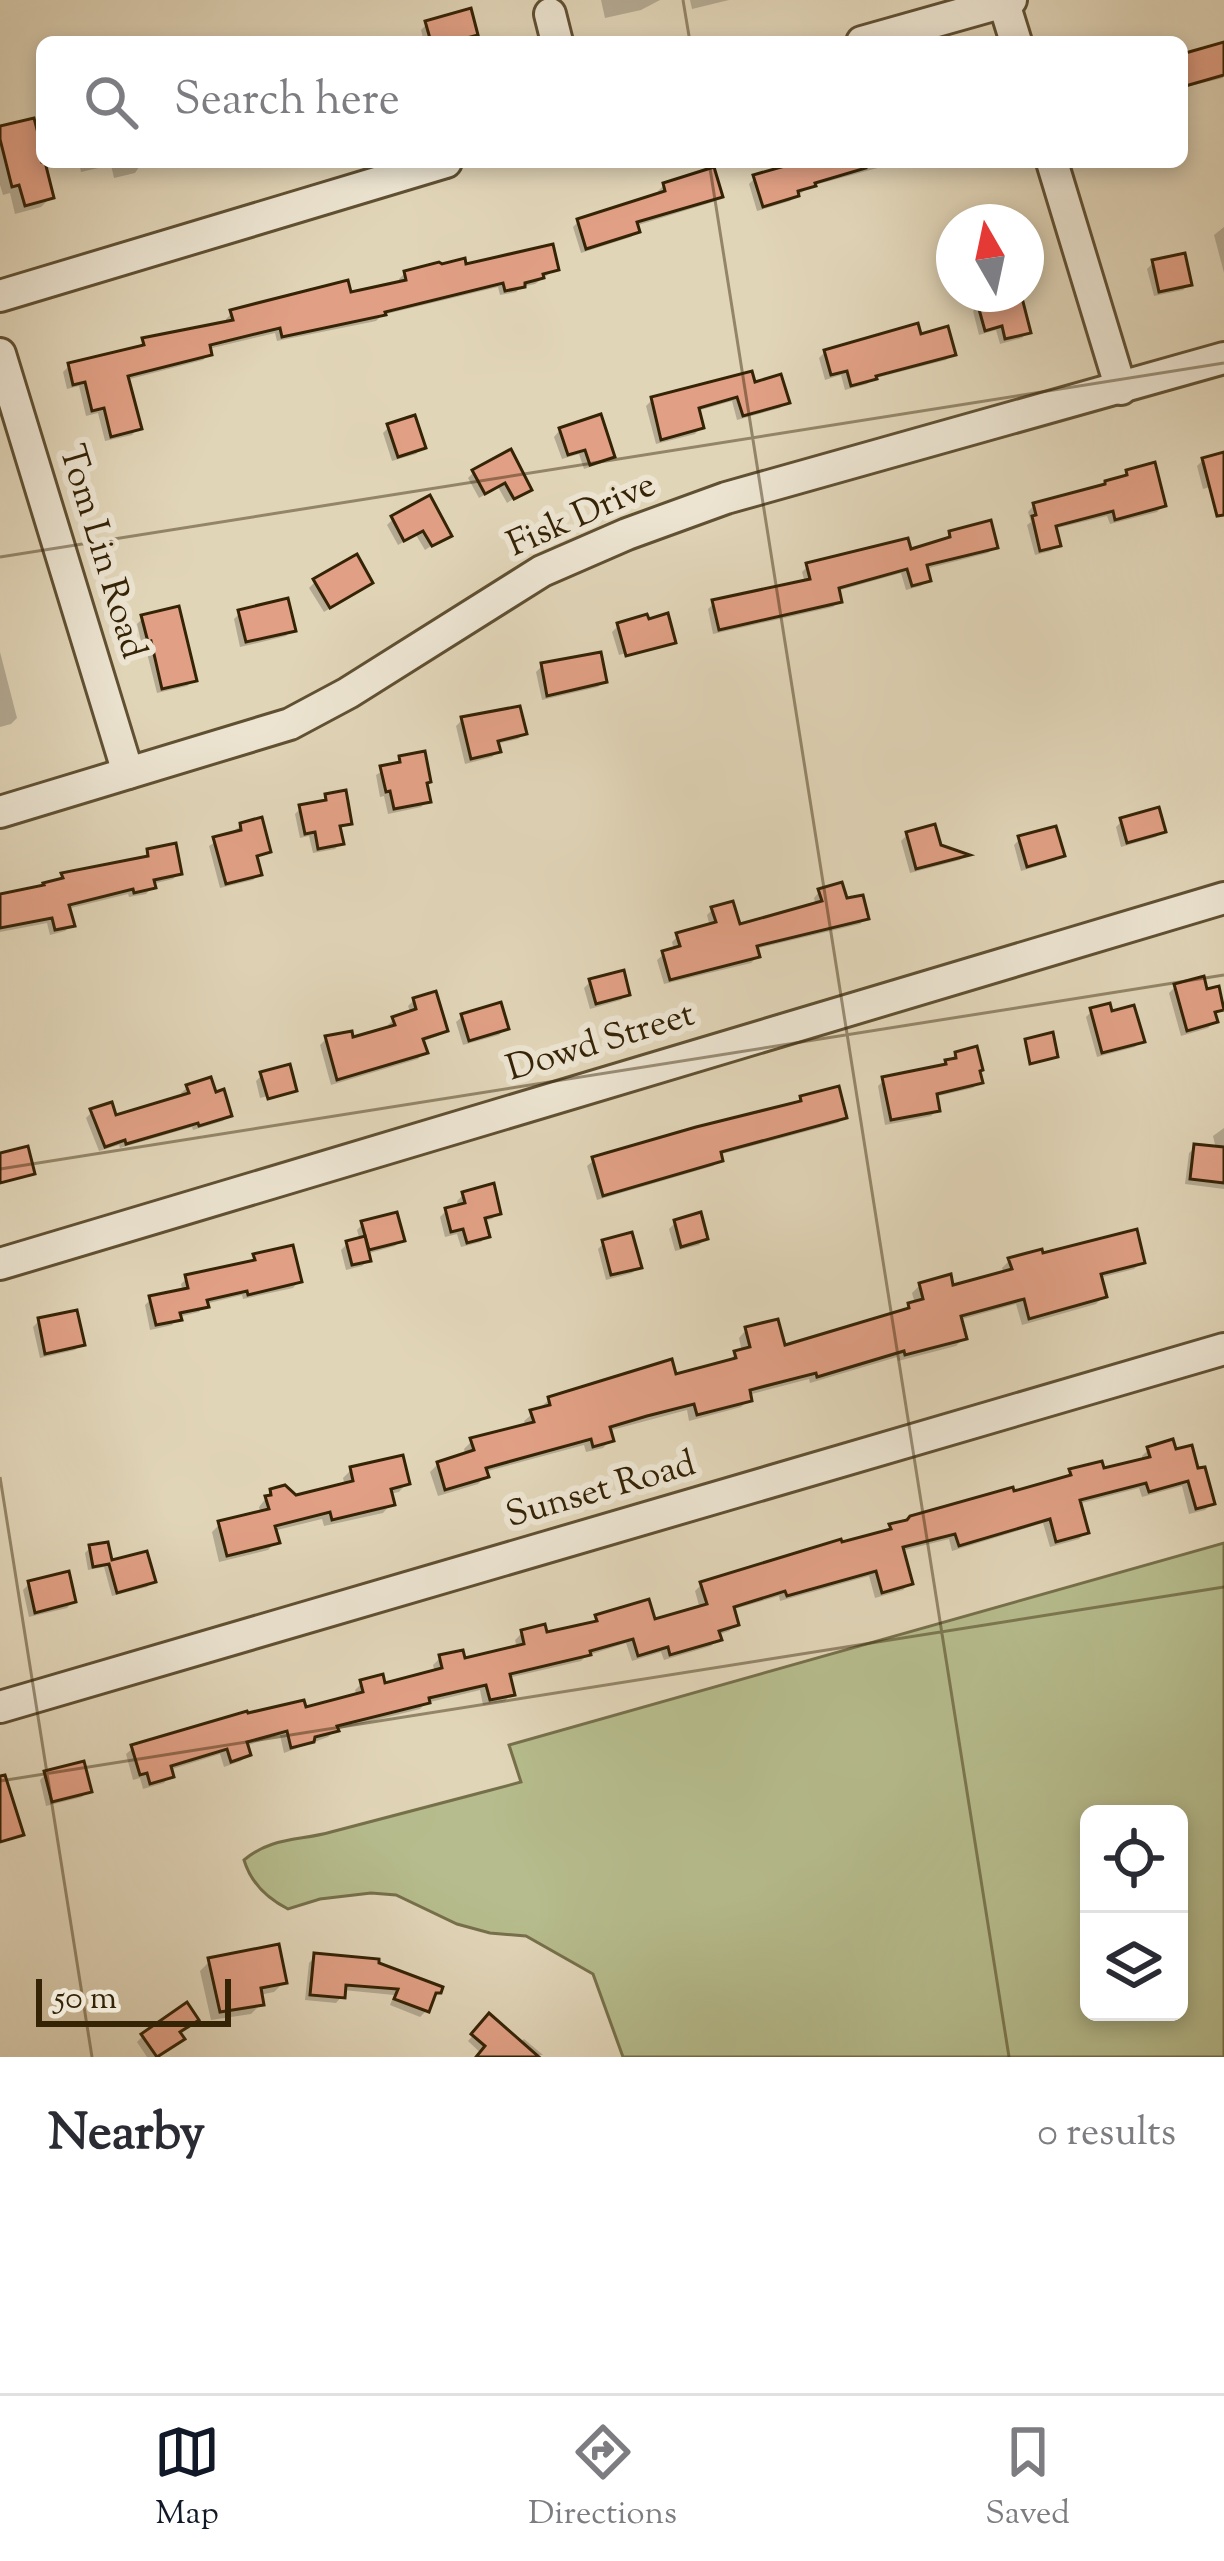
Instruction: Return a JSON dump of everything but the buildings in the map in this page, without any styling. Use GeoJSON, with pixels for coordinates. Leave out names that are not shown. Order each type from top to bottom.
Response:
{"type":"FeatureCollection","features":[{"type":"Feature","properties":{"kind":"street"},"geometry":{"type":"LineString","coordinates":[[883,36],[1006,1],[1015,36]]}},
{"type":"Feature","properties":{"kind":"street"},"geometry":{"type":"LineString","coordinates":[[0,296],[426,168]]}},
{"type":"Feature","properties":{"kind":"street"},"geometry":{"type":"LineString","coordinates":[[1054,168],[1121,389]]}},
{"type":"Feature","properties":{"kind":"street","name":"Tom Lin Road"},"geometry":{"type":"LineString","coordinates":[[0,355],[128,773]]}},
{"type":"Feature","properties":{"kind":"street","name":"Fisk Drive"},"geometry":{"type":"LineString","coordinates":[[0,812],[290,724],[348,693],[542,571],[627,534],[726,498],[1224,358]]}},
{"type":"Feature","properties":{"kind":"street","name":"Dowd Street"},"geometry":{"type":"LineString","coordinates":[[0,1264],[1224,898]]}},
{"type":"Feature","properties":{"kind":"street","name":"Sunset Road"},"geometry":{"type":"LineString","coordinates":[[0,1707],[1224,1349]]}},
{"type":"Feature","properties":{"kind":"green space"},"geometry":{"type":"Polygon","coordinates":[[[1224,1543],[1224,2057],[623,2057],[593,1974],[526,1936],[457,1924],[396,1895],[320,1899],[288,1909],[260,1889],[244,1860],[275,1843],[521,1782],[509,1745],[1224,1543]]]}}]}
